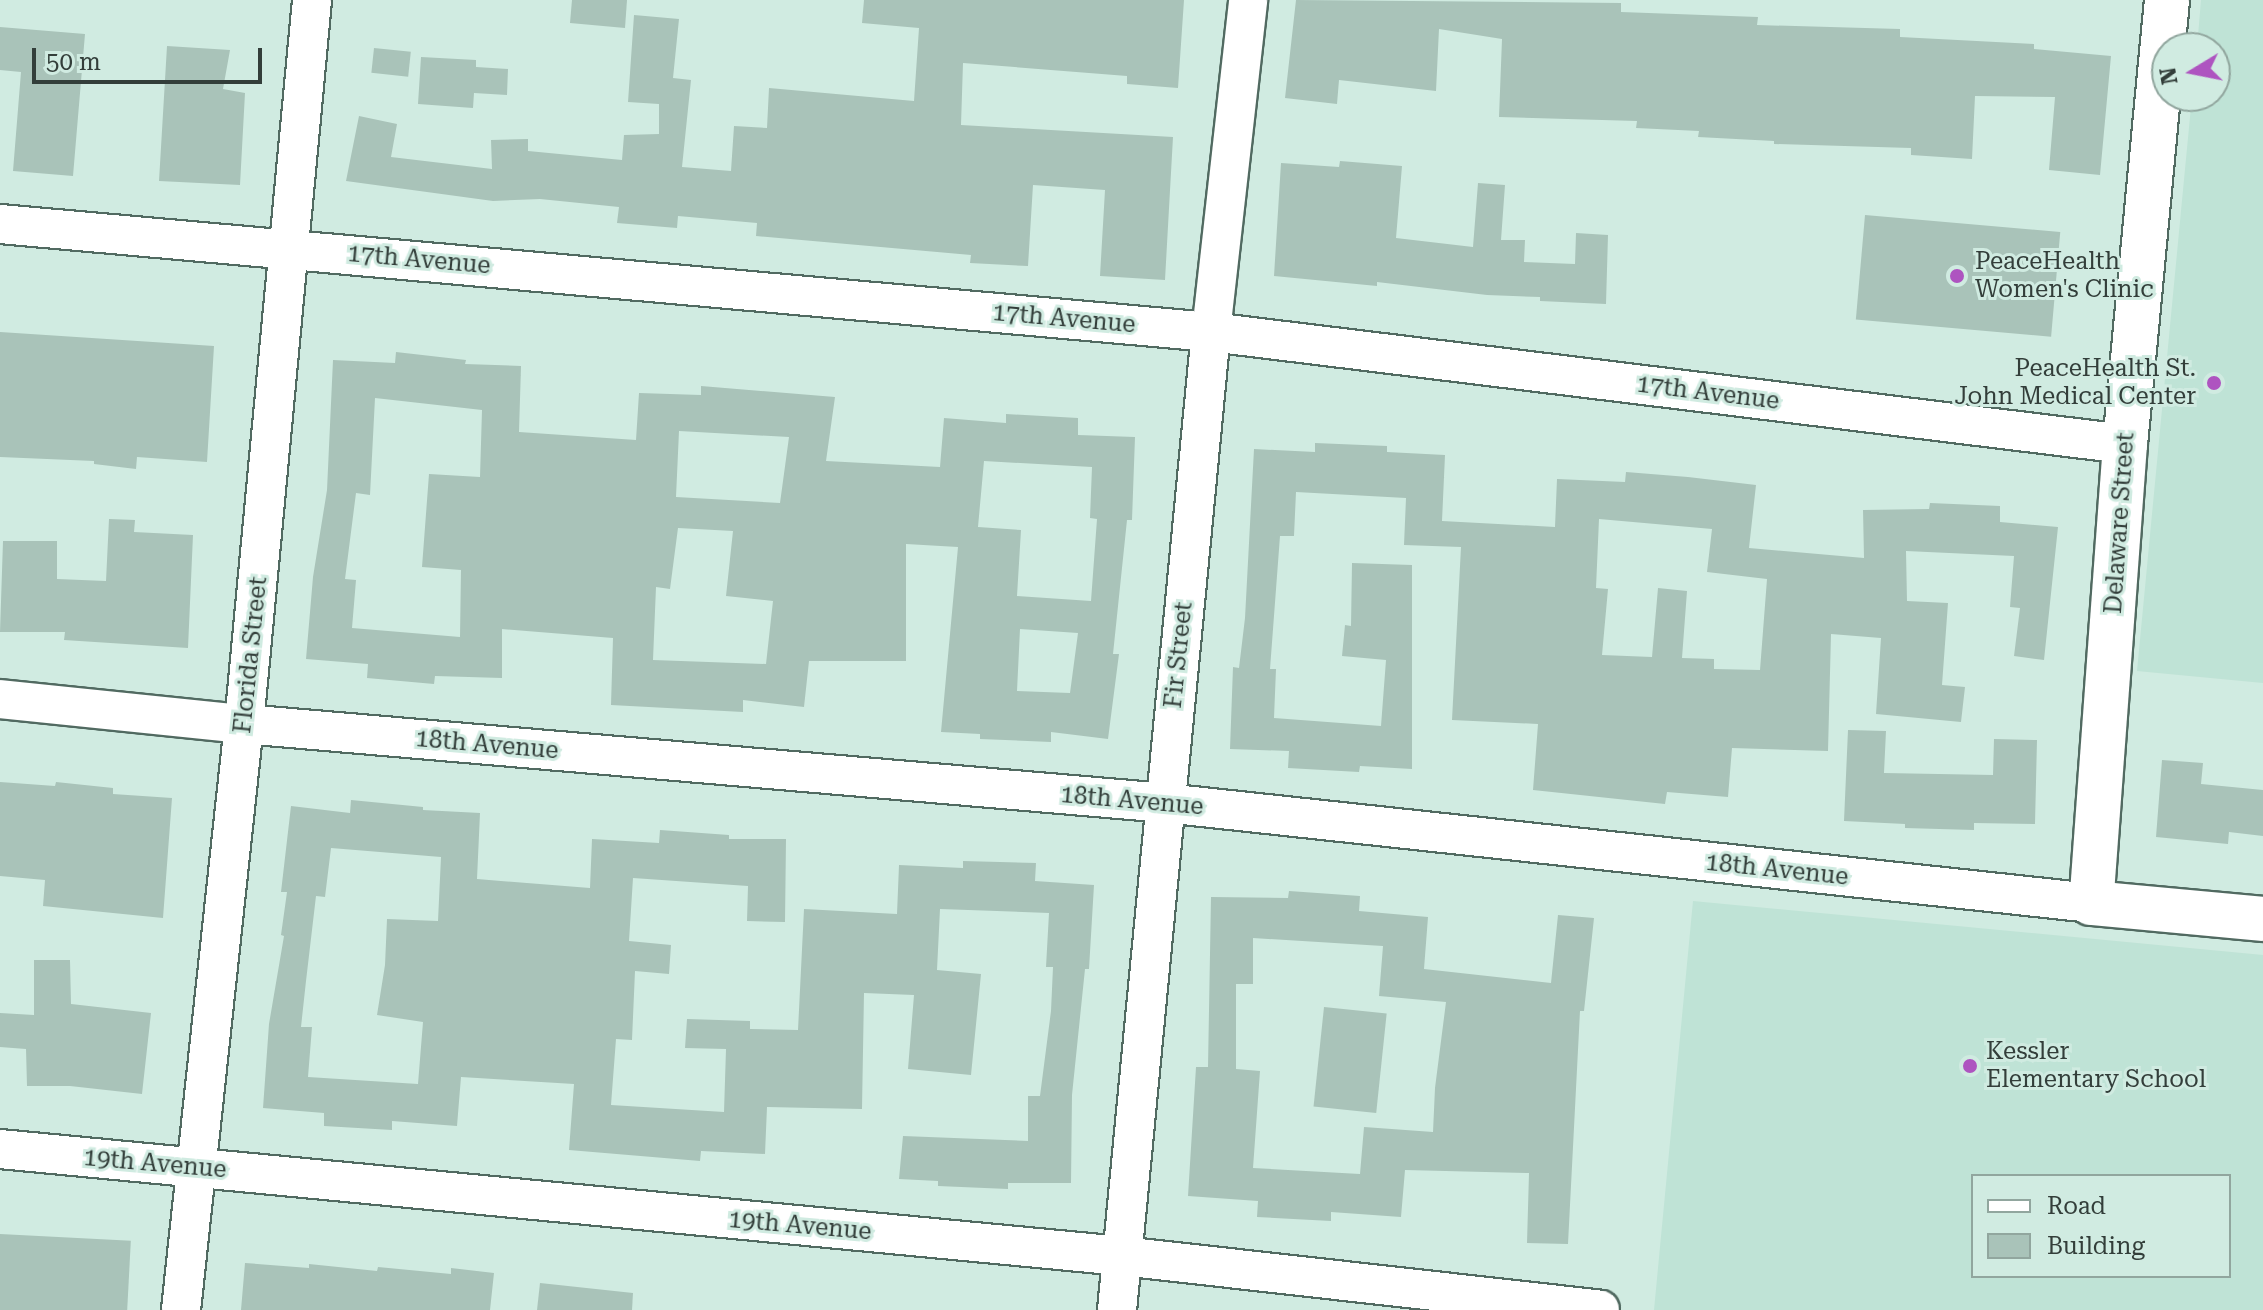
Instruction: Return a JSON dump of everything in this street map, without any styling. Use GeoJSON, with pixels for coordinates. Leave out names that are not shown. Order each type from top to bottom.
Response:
{"type":"FeatureCollection","features":[{"type":"Feature","properties":{"kind":"street","name":"Florida Street"},"geometry":{"type":"LineString","coordinates":[[181,1310],[244,724],[312,0]]}},
{"type":"Feature","properties":{"kind":"street","name":"Fir Street"},"geometry":{"type":"LineString","coordinates":[[1117,1310],[1211,332],[1248,0]]}},
{"type":"Feature","properties":{"kind":"street","name":"Delaware Street"},"geometry":{"type":"LineString","coordinates":[[2091,903],[2125,444],[2167,0]]}},
{"type":"Feature","properties":{"kind":"street","name":"17th Avenue"},"geometry":{"type":"LineString","coordinates":[[0,224],[1211,332],[2125,444]]}},
{"type":"Feature","properties":{"kind":"street","name":"18th Avenue"},"geometry":{"type":"LineString","coordinates":[[0,699],[244,724],[1165,803],[2263,919]]}},
{"type":"Feature","properties":{"kind":"street","name":"19th Avenue"},"geometry":{"type":"LineString","coordinates":[[0,1149],[1122,1256],[1600,1310]]}},
{"type":"Feature","properties":{"kind":"shaded area","name":"PeaceHealth St. John Medical Center"},"geometry":{"type":"Polygon","coordinates":[[[2201,0],[2263,0],[2263,683],[2137,671],[2190,112],[2231,112],[2231,32],[2198,32],[2201,0]]]}},
{"type":"Feature","properties":{"kind":"shaded area","name":"Kessler Elementary School"},"geometry":{"type":"Polygon","coordinates":[[[1693,901],[2263,955],[2263,1310],[1654,1310],[1693,901]]]}},
{"type":"Feature","properties":{"kind":"building"},"geometry":{"type":"Polygon","coordinates":[[[572,0],[627,0],[625,28],[570,23],[572,0]]]}},
{"type":"Feature","properties":{"kind":"building"},"geometry":{"type":"Polygon","coordinates":[[[864,0],[1184,0],[1178,88],[1127,84],[1127,76],[963,63],[961,125],[1173,137],[1165,280],[1100,276],[1105,190],[1033,185],[1028,266],[970,263],[971,255],[756,236],[757,223],[678,216],[677,228],[617,223],[619,207],[540,199],[493,201],[346,181],[359,116],[397,124],[391,157],[492,169],[491,140],[528,139],[528,151],[622,160],[624,135],[659,134],[659,104],[628,102],[634,15],[679,19],[673,78],[691,80],[682,167],[731,171],[734,126],[767,128],[769,88],[914,101],[919,28],[862,23],[864,0]]]}},
{"type":"Feature","properties":{"kind":"building"},"geometry":{"type":"Polygon","coordinates":[[[1296,0],[1621,3],[1621,12],[1758,17],[1757,25],[1900,29],[1900,37],[2034,44],[2034,49],[2111,56],[2100,175],[2049,170],[2055,97],[1975,96],[1972,159],[1911,155],[1911,148],[1774,144],[1774,141],[1698,137],[1699,131],[1636,128],[1637,121],[1499,117],[1502,39],[1439,29],[1436,91],[1339,80],[1337,104],[1285,98],[1296,0]]]}},
{"type":"Feature","properties":{"kind":"building"},"geometry":{"type":"Polygon","coordinates":[[[0,27],[85,34],[73,176],[13,171],[21,72],[0,70],[0,27]]]}},
{"type":"Feature","properties":{"kind":"building"},"geometry":{"type":"Polygon","coordinates":[[[167,46],[230,50],[223,89],[245,93],[240,185],[159,181],[167,46]]]}},
{"type":"Feature","properties":{"kind":"building"},"geometry":{"type":"Polygon","coordinates":[[[374,48],[411,52],[408,77],[371,73],[374,48]]]}},
{"type":"Feature","properties":{"kind":"building"},"geometry":{"type":"Polygon","coordinates":[[[421,57],[476,60],[476,67],[508,69],[507,95],[474,93],[473,108],[418,104],[421,57]]]}},
{"type":"Feature","properties":{"kind":"building"},"geometry":{"type":"Polygon","coordinates":[[[1340,161],[1402,166],[1396,238],[1473,247],[1478,183],[1505,185],[1501,240],[1525,240],[1524,262],[1575,264],[1576,233],[1608,235],[1606,304],[1540,301],[1540,297],[1487,295],[1377,282],[1377,286],[1274,276],[1281,163],[1339,167],[1340,161]]]}},
{"type":"Feature","properties":{"kind":"building","name":"PeaceHealth Women's Clinic"},"geometry":{"type":"Polygon","coordinates":[[[1865,215],[2060,232],[2051,337],[1856,320],[1865,215]]]}},
{"type":"Feature","properties":{"kind":"building"},"geometry":{"type":"Polygon","coordinates":[[[0,332],[214,346],[207,462],[137,457],[136,469],[94,464],[94,461],[0,457],[0,332]]]}},
{"type":"Feature","properties":{"kind":"building"},"geometry":{"type":"Polygon","coordinates":[[[396,352],[466,360],[465,364],[521,366],[519,432],[636,440],[639,393],[701,395],[701,386],[835,397],[826,461],[940,467],[944,418],[1006,423],[1006,414],[1078,418],[1078,435],[1135,437],[1132,520],[1127,520],[1113,654],[1119,654],[1108,739],[1051,732],[1051,742],[980,739],[980,734],[941,732],[958,547],[906,544],[906,661],[809,661],[804,707],[743,700],[743,712],[611,705],[613,638],[502,629],[502,678],[435,676],[434,684],[367,678],[368,664],[306,659],[313,577],[327,490],[333,360],[395,363],[396,352]],[[375,398],[370,495],[356,493],[345,579],[356,580],[352,628],[460,637],[461,570],[422,567],[429,474],[480,477],[482,410],[375,398]],[[679,431],[676,497],[780,503],[789,437],[679,431]],[[984,461],[978,527],[1021,530],[1017,596],[1091,601],[1097,519],[1090,518],[1092,467],[984,461]],[[678,528],[670,589],[656,587],[653,660],[766,664],[773,601],[726,596],[733,531],[678,528]],[[1020,629],[1017,691],[1070,693],[1078,633],[1020,629]]]}},
{"type":"Feature","properties":{"kind":"building"},"geometry":{"type":"Polygon","coordinates":[[[1315,443],[1387,446],[1387,452],[1445,455],[1442,521],[1555,527],[1557,479],[1625,482],[1626,472],[1756,485],[1749,548],[1864,558],[1863,510],[1929,509],[1930,503],[2000,506],[2000,522],[2058,527],[2044,660],[2014,656],[2020,608],[2010,607],[2014,556],[1906,551],[1907,601],[1948,603],[1942,685],[1965,687],[1961,722],[1876,714],[1881,638],[1831,634],[1828,751],[1732,748],[1728,797],[1667,792],[1665,804],[1533,790],[1538,724],[1452,720],[1461,547],[1404,545],[1406,498],[1296,492],[1294,536],[1280,536],[1270,669],[1276,669],[1274,718],[1381,726],[1386,660],[1342,656],[1345,625],[1351,626],[1352,563],[1412,565],[1412,769],[1360,766],[1359,772],[1288,768],[1289,751],[1230,749],[1233,667],[1239,668],[1245,618],[1254,449],[1315,452],[1315,443]],[[1599,519],[1596,588],[1608,589],[1602,655],[1652,657],[1658,588],[1687,591],[1682,658],[1714,659],[1714,669],[1760,670],[1767,579],[1707,572],[1712,529],[1599,519]]]}},
{"type":"Feature","properties":{"kind":"building"},"geometry":{"type":"Polygon","coordinates":[[[109,519],[135,520],[134,532],[193,535],[188,648],[64,640],[65,632],[0,632],[3,541],[57,541],[57,579],[106,581],[109,519]]]}},
{"type":"Feature","properties":{"kind":"building"},"geometry":{"type":"Polygon","coordinates":[[[1848,730],[1886,731],[1884,773],[1993,775],[1994,739],[2037,740],[2035,824],[1974,823],[1974,830],[1905,828],[1905,824],[1844,821],[1848,730]]]}},
{"type":"Feature","properties":{"kind":"building"},"geometry":{"type":"Polygon","coordinates":[[[2162,760],[2203,763],[2201,784],[2263,790],[2263,836],[2229,832],[2228,844],[2156,837],[2162,760]]]}},
{"type":"Feature","properties":{"kind":"building"},"geometry":{"type":"Polygon","coordinates":[[[0,782],[55,786],[56,782],[113,788],[113,794],[172,798],[163,918],[43,906],[45,880],[0,876],[0,782]]]}},
{"type":"Feature","properties":{"kind":"building"},"geometry":{"type":"Polygon","coordinates":[[[351,800],[423,807],[423,810],[480,813],[477,879],[590,888],[592,839],[659,843],[660,830],[729,835],[729,839],[786,839],[785,922],[747,921],[748,886],[633,878],[629,941],[671,945],[669,974],[635,971],[632,1040],[616,1039],[611,1105],[724,1112],[726,1049],[685,1048],[687,1019],[750,1021],[750,1029],[798,1030],[804,909],[897,914],[899,865],[963,868],[963,861],[1036,863],[1035,881],[1094,885],[1089,969],[1085,969],[1072,1095],[1071,1183],[1008,1183],[1008,1189],[938,1186],[938,1181],[899,1179],[903,1136],[1028,1141],[1028,1096],[1040,1096],[1051,1011],[1053,967],[1046,967],[1049,913],[940,909],[937,970],[981,974],[971,1075],[908,1069],[914,995],[864,993],[862,1109],[767,1107],[765,1154],[701,1151],[700,1161],[569,1150],[574,1084],[461,1077],[457,1126],[392,1121],[392,1130],[324,1126],[324,1113],[263,1108],[269,1024],[284,936],[281,935],[287,892],[281,892],[291,806],[350,813],[351,800]],[[331,848],[325,897],[316,896],[301,1027],[312,1027],[308,1077],[418,1084],[423,1022],[377,1015],[385,965],[387,919],[438,921],[441,857],[331,848]]]}},
{"type":"Feature","properties":{"kind":"building"},"geometry":{"type":"Polygon","coordinates":[[[1289,891],[1360,896],[1359,911],[1428,917],[1424,969],[1551,983],[1558,915],[1594,918],[1584,1011],[1580,1011],[1568,1244],[1527,1243],[1529,1173],[1405,1170],[1401,1217],[1331,1212],[1331,1221],[1257,1217],[1258,1201],[1188,1196],[1196,1067],[1208,1067],[1211,897],[1288,898],[1289,891]],[[1253,938],[1253,984],[1236,984],[1236,1069],[1260,1071],[1253,1168],[1360,1174],[1364,1127],[1433,1132],[1446,1002],[1379,996],[1383,946],[1253,938]]]}},
{"type":"Feature","properties":{"kind":"building"},"geometry":{"type":"Polygon","coordinates":[[[34,960],[70,960],[71,1004],[151,1013],[142,1094],[70,1086],[27,1086],[26,1049],[0,1047],[0,1013],[34,1015],[34,960]]]}},
{"type":"Feature","properties":{"kind":"building"},"geometry":{"type":"Polygon","coordinates":[[[1324,1007],[1387,1014],[1376,1113],[1314,1106],[1324,1007]]]}},
{"type":"Feature","properties":{"kind":"building"},"geometry":{"type":"Polygon","coordinates":[[[0,1234],[131,1241],[127,1310],[0,1310],[0,1234]]]}},
{"type":"Feature","properties":{"kind":"building"},"geometry":{"type":"Polygon","coordinates":[[[245,1263],[309,1268],[309,1264],[377,1271],[378,1267],[451,1274],[451,1268],[494,1273],[490,1310],[241,1310],[245,1263]]]}},
{"type":"Feature","properties":{"kind":"building"},"geometry":{"type":"Polygon","coordinates":[[[540,1283],[633,1293],[632,1310],[537,1310],[540,1283]]]}},
{"type":"Feature","properties":{"kind":"place","name":"PeaceHealth Women's Clinic"},"geometry":{"type":"Point","coordinates":[1957,276]}},
{"type":"Feature","properties":{"kind":"place","name":"PeaceHealth St. John Medical Center"},"geometry":{"type":"Point","coordinates":[2214,383]}},
{"type":"Feature","properties":{"kind":"place","name":"Kessler Elementary School"},"geometry":{"type":"Point","coordinates":[1970,1066]}}]}
